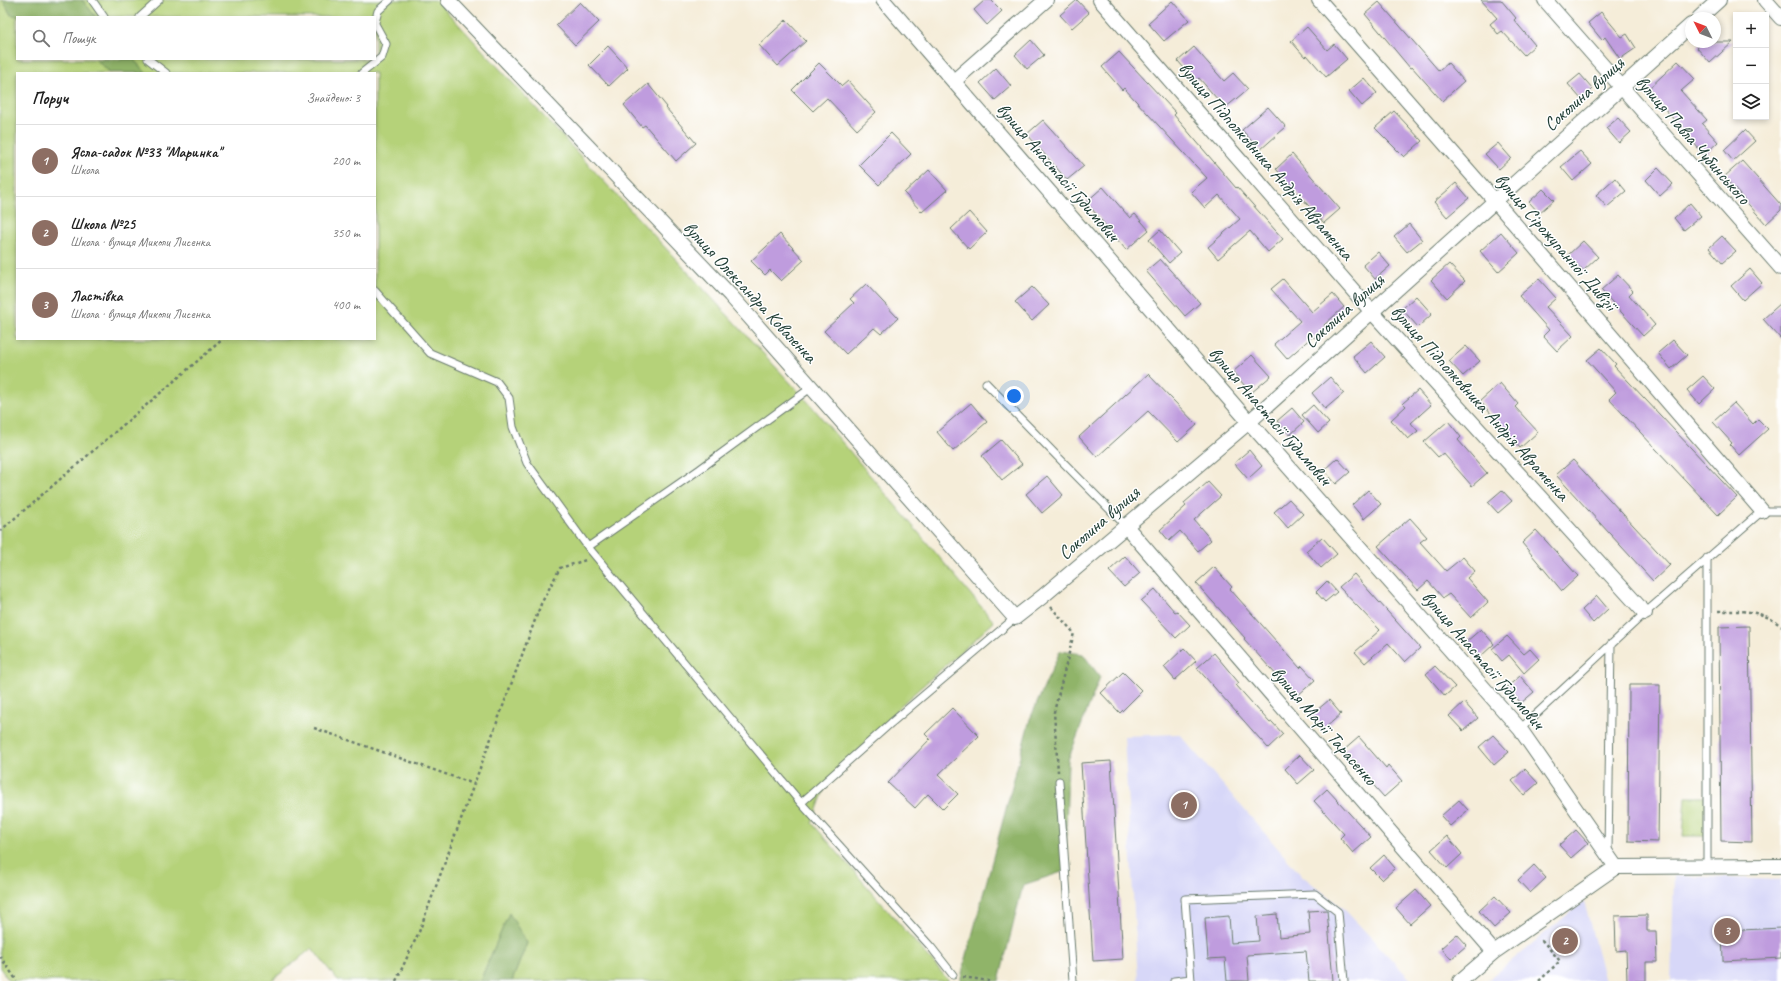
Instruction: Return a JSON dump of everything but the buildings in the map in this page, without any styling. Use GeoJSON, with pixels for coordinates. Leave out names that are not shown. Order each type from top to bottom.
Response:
{"type":"FeatureCollection","features":[{"type":"Feature","properties":{"kind":"street","name":"вулиця Олександра Коваленка"},"geometry":{"type":"LineString","coordinates":[[448,0],[730,295],[1015,618]]}},
{"type":"Feature","properties":{"kind":"street","name":"вулиця Анастасії Гудимович"},"geometry":{"type":"LineString","coordinates":[[883,0],[1249,422],[1520,728],[1616,867]]}},
{"type":"Feature","properties":{"kind":"street"},"geometry":{"type":"LineString","coordinates":[[954,81],[1046,0]]}},
{"type":"Feature","properties":{"kind":"street","name":"вулиця Підполковника Андрія Авраменка"},"geometry":{"type":"LineString","coordinates":[[1100,0],[1372,312],[1645,613]]}},
{"type":"Feature","properties":{"kind":"street","name":"вулиця Сірожупанної Дивізії"},"geometry":{"type":"LineString","coordinates":[[1319,0],[1495,201],[1762,511]]}},
{"type":"Feature","properties":{"kind":"street","name":"вулиця Павла Чубинського"},"geometry":{"type":"LineString","coordinates":[[1545,0],[1620,87],[1781,268]]}},
{"type":"Feature","properties":{"kind":"street"},"geometry":{"type":"LineString","coordinates":[[1706,12],[1719,0]]}},
{"type":"Feature","properties":{"kind":"street"},"geometry":{"type":"LineString","coordinates":[[1765,0],[1781,18]]}},
{"type":"Feature","properties":{"kind":"street","name":"Соколина вулиця"},"geometry":{"type":"LineString","coordinates":[[1015,618],[1042,597],[1125,525],[1249,422],[1620,87],[1685,30]]}},
{"type":"Feature","properties":{"kind":"street","name":"вулиця Марії Тарасенко"},"geometry":{"type":"LineString","coordinates":[[1125,525],[1494,952]]}},
{"type":"Feature","properties":{"kind":"street"},"geometry":{"type":"LineString","coordinates":[[1460,981],[1494,952],[1616,867],[1781,866]]}},
{"type":"Feature","properties":{"kind":"lane"},"geometry":{"type":"LineString","coordinates":[[92,0],[103,16]]}},
{"type":"Feature","properties":{"kind":"lane"},"geometry":{"type":"LineString","coordinates":[[141,16],[159,0]]}},
{"type":"Feature","properties":{"kind":"lane"},"geometry":{"type":"LineString","coordinates":[[376,19],[378,12],[390,0]]}},
{"type":"Feature","properties":{"kind":"lane"},"geometry":{"type":"LineString","coordinates":[[363,72],[382,57],[386,44],[376,24]]}},
{"type":"Feature","properties":{"kind":"lane"},"geometry":{"type":"LineString","coordinates":[[149,60],[165,72]]}},
{"type":"Feature","properties":{"kind":"lane"},"geometry":{"type":"LineString","coordinates":[[376,292],[430,353],[497,382],[509,398],[513,427],[527,463],[588,547],[801,803],[931,947],[952,975]]}},
{"type":"Feature","properties":{"kind":"lane"},"geometry":{"type":"LineString","coordinates":[[986,382],[1056,456],[1125,525]]}},
{"type":"Feature","properties":{"kind":"lane"},"geometry":{"type":"LineString","coordinates":[[588,547],[700,469],[812,387]]}},
{"type":"Feature","properties":{"kind":"lane"},"geometry":{"type":"LineString","coordinates":[[1520,728],[1645,613],[1762,511],[1781,511]]}},
{"type":"Feature","properties":{"kind":"lane"},"geometry":{"type":"LineString","coordinates":[[1707,558],[1707,866]]}},
{"type":"Feature","properties":{"kind":"lane"},"geometry":{"type":"LineString","coordinates":[[801,803],[891,723],[1015,618]]}},
{"type":"Feature","properties":{"kind":"lane"},"geometry":{"type":"LineString","coordinates":[[1608,855],[1611,644]]}},
{"type":"Feature","properties":{"kind":"lane"},"geometry":{"type":"LineString","coordinates":[[1059,781],[1073,981]]}},
{"type":"Feature","properties":{"kind":"lane"},"geometry":{"type":"LineString","coordinates":[[1174,981],[1191,980],[1185,900],[1315,894],[1338,912],[1344,981]]}},
{"type":"Feature","properties":{"kind":"path"},"geometry":{"type":"LineString","coordinates":[[0,531],[222,340]]}},
{"type":"Feature","properties":{"kind":"path"},"geometry":{"type":"LineString","coordinates":[[396,981],[419,932],[542,604],[560,568],[596,556]]}},
{"type":"Feature","properties":{"kind":"path"},"geometry":{"type":"LineString","coordinates":[[1042,597],[1074,633],[1054,712],[1059,781]]}},
{"type":"Feature","properties":{"kind":"path"},"geometry":{"type":"LineString","coordinates":[[1707,610],[1754,611],[1775,621],[1781,626]]}},
{"type":"Feature","properties":{"kind":"path"},"geometry":{"type":"LineString","coordinates":[[314,728],[474,784]]}},
{"type":"Feature","properties":{"kind":"path"},"geometry":{"type":"LineString","coordinates":[[1530,927],[1560,961],[1539,981]]}},
{"type":"Feature","properties":{"kind":"path"},"geometry":{"type":"LineString","coordinates":[[0,956],[16,981]]}},
{"type":"Feature","properties":{"kind":"path"},"geometry":{"type":"LineString","coordinates":[[952,975],[989,981]]}},
{"type":"Feature","properties":{"kind":"shaded area"},"geometry":{"type":"Polygon","coordinates":[[[1179,734],[1300,874],[1345,910],[1412,981],[1138,981],[1124,736],[1179,734]]]}},
{"type":"Feature","properties":{"kind":"shaded area"},"geometry":{"type":"Polygon","coordinates":[[[1674,876],[1781,880],[1781,981],[1671,981],[1674,876]]]}},
{"type":"Feature","properties":{"kind":"shaded area"},"geometry":{"type":"Polygon","coordinates":[[[1584,901],[1605,981],[1487,981],[1584,901]]]}},
{"type":"Feature","properties":{"kind":"green space"},"geometry":{"type":"Polygon","coordinates":[[[0,0],[3,0],[11,15],[21,16],[16,16],[16,60],[96,60],[110,72],[16,72],[16,340],[376,340],[376,72],[145,72],[134,60],[376,60],[376,16],[95,16],[82,0],[436,0],[809,403],[994,622],[900,706],[826,785],[812,823],[949,981],[512,981],[527,943],[509,914],[480,981],[338,981],[312,948],[271,981],[9,981],[0,968],[0,0]]]}},
{"type":"Feature","properties":{"kind":"green space"},"geometry":{"type":"Polygon","coordinates":[[[3,0],[82,0],[95,16],[21,16],[11,15],[3,0]]]}},
{"type":"Feature","properties":{"kind":"green space"},"geometry":{"type":"Polygon","coordinates":[[[96,60],[134,60],[145,72],[110,72],[96,60]]]}},
{"type":"Feature","properties":{"kind":"green space"},"geometry":{"type":"Polygon","coordinates":[[[1060,651],[1083,654],[1100,677],[1068,760],[1065,871],[1023,885],[999,981],[960,981],[1030,719],[1060,651]]]}},
{"type":"Feature","properties":{"kind":"green space"},"geometry":{"type":"Polygon","coordinates":[[[1686,797],[1706,797],[1705,836],[1683,836],[1686,797]]]}},
{"type":"Feature","properties":{"kind":"green space"},"geometry":{"type":"Polygon","coordinates":[[[509,913],[527,943],[512,981],[480,981],[509,913]]]}},
{"type":"Feature","properties":{"kind":"place","name":"Ясла-садок №33 \"Маринка\""},"geometry":{"type":"Point","coordinates":[1184,805]}},
{"type":"Feature","properties":{"kind":"place","name":"Ластівка"},"geometry":{"type":"Point","coordinates":[1727,931]}},
{"type":"Feature","properties":{"kind":"place","name":"Школа №25"},"geometry":{"type":"Point","coordinates":[1565,941]}}]}
